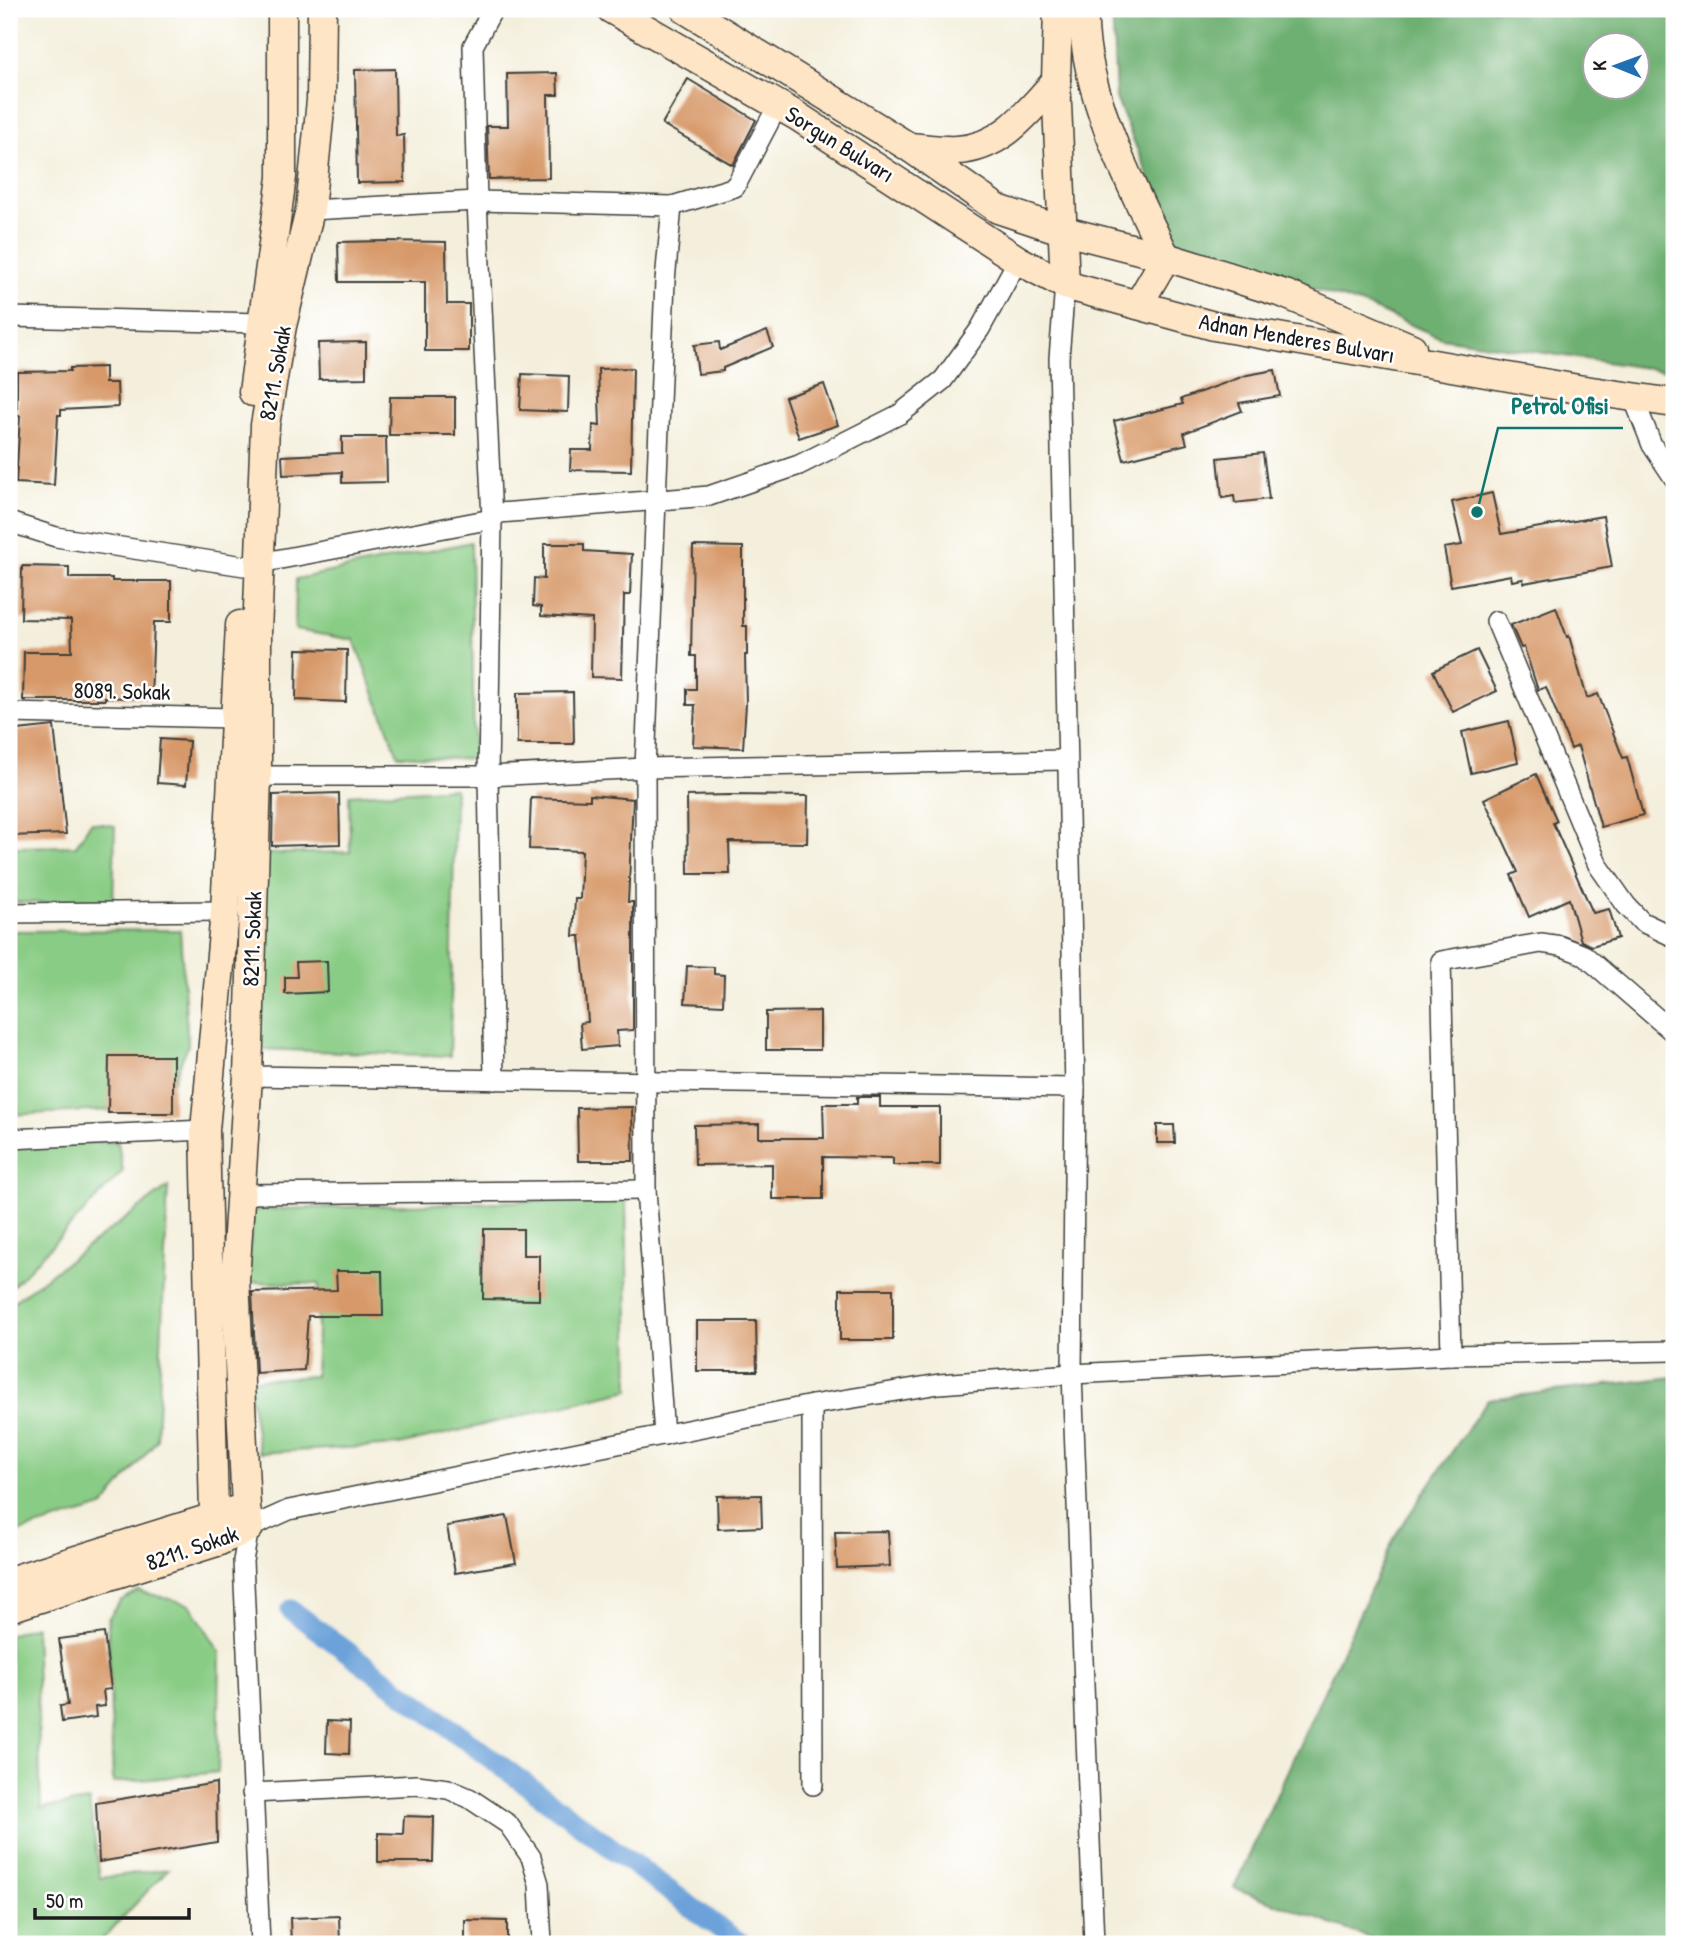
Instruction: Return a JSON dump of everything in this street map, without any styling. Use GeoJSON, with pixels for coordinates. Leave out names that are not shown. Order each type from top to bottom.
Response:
{"type":"FeatureCollection","features":[{"type":"Feature","properties":{"kind":"street"},"geometry":{"type":"LineString","coordinates":[[243,1561],[216,1529],[205,1130],[225,911],[234,718],[253,565],[249,427],[282,177],[282,9]]}},
{"type":"Feature","properties":{"kind":"street","name":"8211. Sokak"},"geometry":{"type":"LineString","coordinates":[[248,1518],[235,1280],[248,1076],[257,776],[257,634],[253,565],[265,425],[282,326],[310,209],[321,100],[322,9]]}},
{"type":"Feature","properties":{"kind":"street"},"geometry":{"type":"LineString","coordinates":[[493,9],[473,46],[477,201],[492,519],[488,776],[495,1080]]}},
{"type":"Feature","properties":{"kind":"street","name":"Sorgun Bulvarı"},"geometry":{"type":"LineString","coordinates":[[611,9],[778,105],[881,169],[1018,260],[1065,285]]}},
{"type":"Feature","properties":{"kind":"street","name":"Sorgun Bulvarı"},"geometry":{"type":"LineString","coordinates":[[685,9],[909,147],[998,209],[1061,230]]}},
{"type":"Feature","properties":{"kind":"street"},"geometry":{"type":"LineString","coordinates":[[1058,9],[1056,81],[1065,285],[1059,358],[1075,1088],[1072,1374],[1094,1944]]}},
{"type":"Feature","properties":{"kind":"street"},"geometry":{"type":"LineString","coordinates":[[1084,9],[1083,24],[1091,69],[1103,110],[1137,197],[1166,257],[1138,305]]}},
{"type":"Feature","properties":{"kind":"street"},"geometry":{"type":"LineString","coordinates":[[909,147],[959,150],[990,143],[1014,127],[1056,81]]}},
{"type":"Feature","properties":{"kind":"street"},"geometry":{"type":"LineString","coordinates":[[310,209],[477,201],[672,206],[735,187],[778,105]]}},
{"type":"Feature","properties":{"kind":"street"},"geometry":{"type":"LineString","coordinates":[[664,1435],[646,1191],[645,768],[665,281],[672,206]]}},
{"type":"Feature","properties":{"kind":"street","name":"Adnan Menderes Bulvarı"},"geometry":{"type":"LineString","coordinates":[[1061,230],[1166,257],[1285,294],[1457,367]]}},
{"type":"Feature","properties":{"kind":"street"},"geometry":{"type":"LineString","coordinates":[[9,522],[57,537],[253,565],[492,519],[499,513],[709,496],[799,465],[900,414],[943,380],[981,329],[1018,260]]}},
{"type":"Feature","properties":{"kind":"street","name":"Adnan Menderes Bulvarı"},"geometry":{"type":"LineString","coordinates":[[1065,285],[1214,326],[1674,403]]}},
{"type":"Feature","properties":{"kind":"street"},"geometry":{"type":"LineString","coordinates":[[9,317],[261,323]]}},
{"type":"Feature","properties":{"kind":"street"},"geometry":{"type":"LineString","coordinates":[[1633,397],[1652,445],[1674,478]]}},
{"type":"Feature","properties":{"kind":"street"},"geometry":{"type":"LineString","coordinates":[[1496,621],[1598,865],[1626,905],[1642,922],[1674,937]]}},
{"type":"Feature","properties":{"kind":"street","name":"8089. Sokak"},"geometry":{"type":"LineString","coordinates":[[9,713],[234,718]]}},
{"type":"Feature","properties":{"kind":"street"},"geometry":{"type":"LineString","coordinates":[[257,776],[488,776],[645,768],[1066,760]]}},
{"type":"Feature","properties":{"kind":"street"},"geometry":{"type":"LineString","coordinates":[[9,913],[225,911]]}},
{"type":"Feature","properties":{"kind":"street"},"geometry":{"type":"LineString","coordinates":[[1451,1355],[1441,961],[1541,943],[1561,946],[1584,955],[1674,1033]]}},
{"type":"Feature","properties":{"kind":"street"},"geometry":{"type":"LineString","coordinates":[[248,1076],[1075,1088]]}},
{"type":"Feature","properties":{"kind":"street"},"geometry":{"type":"LineString","coordinates":[[9,1139],[205,1130]]}},
{"type":"Feature","properties":{"kind":"street"},"geometry":{"type":"LineString","coordinates":[[240,1194],[646,1191]]}},
{"type":"Feature","properties":{"kind":"street"},"geometry":{"type":"LineString","coordinates":[[9,1581],[216,1529],[248,1518],[812,1405],[939,1384],[1072,1374],[1451,1355],[1674,1351]]}},
{"type":"Feature","properties":{"kind":"street"},"geometry":{"type":"LineString","coordinates":[[812,1405],[813,1784]]}},
{"type":"Feature","properties":{"kind":"street"},"geometry":{"type":"LineString","coordinates":[[248,1518],[243,1561],[260,1944]]}},
{"type":"Feature","properties":{"kind":"street","name":"8211. Sokak"},"geometry":{"type":"LineString","coordinates":[[9,1608],[216,1529]]}},
{"type":"Feature","properties":{"kind":"street"},"geometry":{"type":"LineString","coordinates":[[252,1793],[417,1785],[447,1789],[469,1798],[508,1824],[531,1857],[539,1884],[542,1944]]}},
{"type":"Feature","properties":{"kind":"green space"},"geometry":{"type":"Polygon","coordinates":[[[1112,9],[1674,9],[1674,372],[1441,338],[1372,308],[1176,243],[1116,98],[1112,9]]]}},
{"type":"Feature","properties":{"kind":"green space"},"geometry":{"type":"Polygon","coordinates":[[[471,542],[474,759],[398,755],[354,640],[295,630],[296,579],[471,542]]]}},
{"type":"Feature","properties":{"kind":"green space"},"geometry":{"type":"Polygon","coordinates":[[[455,788],[450,1056],[258,1049],[267,854],[350,852],[349,795],[455,788]]]}},
{"type":"Feature","properties":{"kind":"green space"},"geometry":{"type":"Polygon","coordinates":[[[91,822],[115,826],[113,905],[9,902],[9,847],[76,846],[91,822]]]}},
{"type":"Feature","properties":{"kind":"green space"},"geometry":{"type":"Polygon","coordinates":[[[180,930],[188,1045],[168,1093],[152,1108],[9,1115],[9,931],[180,930]]]}},
{"type":"Feature","properties":{"kind":"green space"},"geometry":{"type":"Polygon","coordinates":[[[118,1142],[123,1171],[9,1290],[9,1144],[118,1142]]]}},
{"type":"Feature","properties":{"kind":"green space"},"geometry":{"type":"Polygon","coordinates":[[[168,1187],[157,1440],[103,1507],[9,1535],[9,1305],[168,1187]]]}},
{"type":"Feature","properties":{"kind":"green space"},"geometry":{"type":"Polygon","coordinates":[[[626,1198],[629,1390],[399,1445],[259,1453],[248,1380],[315,1376],[319,1284],[249,1282],[252,1210],[626,1198]]]}},
{"type":"Feature","properties":{"kind":"green space"},"geometry":{"type":"Polygon","coordinates":[[[1674,1377],[1674,1944],[1386,1944],[1234,1888],[1396,1534],[1488,1399],[1674,1377]]]}},
{"type":"Feature","properties":{"kind":"green space"},"geometry":{"type":"Polygon","coordinates":[[[138,1591],[190,1604],[220,1652],[218,1772],[113,1783],[108,1619],[120,1601],[138,1591]]]}},
{"type":"Feature","properties":{"kind":"green space"},"geometry":{"type":"Polygon","coordinates":[[[35,1626],[41,1808],[89,1801],[100,1878],[168,1869],[98,1944],[9,1944],[9,1635],[35,1626]]]}},
{"type":"Feature","properties":{"kind":"building"},"geometry":{"type":"Polygon","coordinates":[[[395,69],[396,136],[404,135],[405,182],[357,183],[355,70],[395,69]]]}},
{"type":"Feature","properties":{"kind":"building"},"geometry":{"type":"Polygon","coordinates":[[[557,73],[558,95],[548,95],[549,178],[489,179],[487,126],[508,126],[507,74],[557,73]]]}},
{"type":"Feature","properties":{"kind":"building"},"geometry":{"type":"Polygon","coordinates":[[[688,79],[756,120],[733,165],[662,124],[688,79]]]}},
{"type":"Feature","properties":{"kind":"building"},"geometry":{"type":"Polygon","coordinates":[[[338,242],[446,242],[447,304],[469,304],[469,351],[425,351],[425,282],[339,282],[338,242]]]}},
{"type":"Feature","properties":{"kind":"building"},"geometry":{"type":"Polygon","coordinates":[[[767,331],[773,347],[723,368],[723,371],[698,374],[694,345],[719,342],[720,350],[767,331]]]}},
{"type":"Feature","properties":{"kind":"building"},"geometry":{"type":"Polygon","coordinates":[[[366,342],[366,378],[319,379],[318,343],[366,342]]]}},
{"type":"Feature","properties":{"kind":"building"},"geometry":{"type":"Polygon","coordinates":[[[105,367],[105,383],[117,383],[118,407],[61,410],[61,415],[58,415],[54,485],[16,483],[20,416],[17,416],[17,372],[105,367]]]}},
{"type":"Feature","properties":{"kind":"building"},"geometry":{"type":"Polygon","coordinates":[[[633,368],[631,471],[570,470],[571,450],[592,450],[593,425],[600,426],[598,369],[633,368]]]}},
{"type":"Feature","properties":{"kind":"building"},"geometry":{"type":"Polygon","coordinates":[[[1275,370],[1280,396],[1239,403],[1242,411],[1184,433],[1187,444],[1124,460],[1114,421],[1183,404],[1181,399],[1247,375],[1275,370]]]}},
{"type":"Feature","properties":{"kind":"building"},"geometry":{"type":"Polygon","coordinates":[[[522,374],[569,376],[568,412],[520,410],[522,374]]]}},
{"type":"Feature","properties":{"kind":"building"},"geometry":{"type":"Polygon","coordinates":[[[824,384],[838,425],[799,438],[785,397],[824,384]]]}},
{"type":"Feature","properties":{"kind":"building"},"geometry":{"type":"Polygon","coordinates":[[[390,397],[455,397],[455,435],[389,435],[390,397]]]}},
{"type":"Feature","properties":{"kind":"building"},"geometry":{"type":"Polygon","coordinates":[[[342,437],[386,437],[387,482],[342,483],[342,472],[283,475],[282,456],[342,453],[342,437]]]}},
{"type":"Feature","properties":{"kind":"building"},"geometry":{"type":"Polygon","coordinates":[[[1263,453],[1269,499],[1235,503],[1234,496],[1222,498],[1218,458],[1263,453]]]}},
{"type":"Feature","properties":{"kind":"building"},"geometry":{"type":"Polygon","coordinates":[[[1492,493],[1501,534],[1603,516],[1612,567],[1524,583],[1523,579],[1512,581],[1511,575],[1451,586],[1444,548],[1462,545],[1452,502],[1492,493]]]}},
{"type":"Feature","properties":{"kind":"building"},"geometry":{"type":"Polygon","coordinates":[[[544,544],[584,544],[584,551],[632,554],[630,595],[624,595],[622,678],[591,677],[592,619],[541,616],[541,607],[533,606],[534,578],[544,579],[544,544]]]}},
{"type":"Feature","properties":{"kind":"building"},"geometry":{"type":"Polygon","coordinates":[[[693,546],[743,547],[743,626],[747,626],[747,655],[743,748],[693,746],[695,705],[687,705],[687,689],[696,689],[696,656],[691,656],[693,546]]]}},
{"type":"Feature","properties":{"kind":"building"},"geometry":{"type":"Polygon","coordinates":[[[22,566],[69,567],[69,578],[171,581],[171,622],[154,622],[151,699],[105,697],[105,700],[23,700],[24,652],[72,652],[71,620],[21,619],[22,566]]]}},
{"type":"Feature","properties":{"kind":"building"},"geometry":{"type":"Polygon","coordinates":[[[1556,607],[1567,637],[1569,636],[1587,698],[1598,694],[1623,758],[1627,757],[1643,815],[1601,827],[1578,746],[1571,749],[1546,687],[1538,690],[1524,647],[1521,648],[1511,625],[1556,607]]]}},
{"type":"Feature","properties":{"kind":"building"},"geometry":{"type":"Polygon","coordinates":[[[297,649],[347,650],[346,702],[296,700],[297,649]]]}},
{"type":"Feature","properties":{"kind":"building"},"geometry":{"type":"Polygon","coordinates":[[[1477,650],[1497,691],[1453,712],[1433,671],[1477,650]]]}},
{"type":"Feature","properties":{"kind":"building"},"geometry":{"type":"Polygon","coordinates":[[[573,692],[574,744],[517,744],[517,693],[573,692]]]}},
{"type":"Feature","properties":{"kind":"building"},"geometry":{"type":"Polygon","coordinates":[[[1509,721],[1518,762],[1471,773],[1462,732],[1509,721]]]}},
{"type":"Feature","properties":{"kind":"building"},"geometry":{"type":"Polygon","coordinates":[[[54,726],[66,834],[9,836],[9,731],[54,726]]]}},
{"type":"Feature","properties":{"kind":"building"},"geometry":{"type":"Polygon","coordinates":[[[160,739],[189,741],[186,785],[157,783],[160,739]]]}},
{"type":"Feature","properties":{"kind":"building"},"geometry":{"type":"Polygon","coordinates":[[[1536,774],[1557,821],[1553,823],[1593,913],[1609,909],[1618,938],[1592,946],[1581,941],[1569,899],[1529,917],[1511,875],[1518,872],[1484,799],[1536,774]]]}},
{"type":"Feature","properties":{"kind":"building"},"geometry":{"type":"Polygon","coordinates":[[[339,793],[340,844],[272,846],[273,795],[339,793]]]}},
{"type":"Feature","properties":{"kind":"building"},"geometry":{"type":"Polygon","coordinates":[[[590,795],[633,799],[628,902],[633,902],[633,1030],[617,1031],[618,1046],[582,1049],[580,1023],[588,1022],[586,994],[580,936],[573,936],[575,899],[580,899],[582,851],[529,849],[531,798],[590,800],[590,795]]]}},
{"type":"Feature","properties":{"kind":"building"},"geometry":{"type":"Polygon","coordinates":[[[687,796],[808,796],[807,843],[729,842],[730,874],[688,874],[687,796]]]}},
{"type":"Feature","properties":{"kind":"building"},"geometry":{"type":"Polygon","coordinates":[[[327,961],[328,992],[285,994],[285,977],[297,977],[296,962],[327,961]]]}},
{"type":"Feature","properties":{"kind":"building"},"geometry":{"type":"Polygon","coordinates":[[[687,966],[714,967],[714,974],[724,975],[723,1005],[685,1003],[687,966]]]}},
{"type":"Feature","properties":{"kind":"building"},"geometry":{"type":"Polygon","coordinates":[[[820,1011],[820,1050],[766,1050],[766,1012],[820,1011]]]}},
{"type":"Feature","properties":{"kind":"building"},"geometry":{"type":"Polygon","coordinates":[[[109,1056],[173,1056],[173,1113],[108,1113],[109,1056]]]}},
{"type":"Feature","properties":{"kind":"building"},"geometry":{"type":"Polygon","coordinates":[[[857,1097],[880,1097],[880,1107],[940,1107],[940,1165],[893,1165],[893,1158],[823,1157],[823,1199],[772,1199],[772,1164],[695,1165],[694,1125],[759,1124],[759,1138],[824,1138],[823,1104],[857,1104],[857,1097]]]}},
{"type":"Feature","properties":{"kind":"building"},"geometry":{"type":"Polygon","coordinates":[[[632,1107],[633,1161],[578,1161],[577,1108],[632,1107]]]}},
{"type":"Feature","properties":{"kind":"building"},"geometry":{"type":"Polygon","coordinates":[[[1157,1125],[1174,1125],[1175,1143],[1157,1143],[1157,1125]]]}},
{"type":"Feature","properties":{"kind":"building"},"geometry":{"type":"Polygon","coordinates":[[[484,1229],[523,1229],[523,1255],[539,1255],[539,1300],[483,1299],[484,1229]]]}},
{"type":"Feature","properties":{"kind":"building"},"geometry":{"type":"Polygon","coordinates":[[[336,1271],[382,1271],[383,1316],[308,1316],[304,1370],[256,1373],[252,1292],[337,1290],[336,1271]]]}},
{"type":"Feature","properties":{"kind":"building"},"geometry":{"type":"Polygon","coordinates":[[[840,1289],[893,1289],[893,1340],[840,1340],[840,1289]]]}},
{"type":"Feature","properties":{"kind":"building"},"geometry":{"type":"Polygon","coordinates":[[[697,1321],[756,1321],[757,1371],[697,1371],[697,1321]]]}},
{"type":"Feature","properties":{"kind":"building"},"geometry":{"type":"Polygon","coordinates":[[[761,1495],[762,1527],[718,1529],[717,1496],[761,1495]]]}},
{"type":"Feature","properties":{"kind":"building"},"geometry":{"type":"Polygon","coordinates":[[[507,1516],[516,1563],[455,1573],[447,1526],[507,1516]]]}},
{"type":"Feature","properties":{"kind":"building"},"geometry":{"type":"Polygon","coordinates":[[[888,1531],[890,1566],[837,1568],[835,1532],[888,1531]]]}},
{"type":"Feature","properties":{"kind":"building"},"geometry":{"type":"Polygon","coordinates":[[[104,1633],[111,1689],[103,1690],[105,1706],[95,1707],[96,1717],[62,1722],[60,1706],[68,1705],[59,1639],[104,1633]]]}},
{"type":"Feature","properties":{"kind":"building"},"geometry":{"type":"Polygon","coordinates":[[[327,1721],[350,1722],[349,1754],[326,1753],[327,1721]]]}},
{"type":"Feature","properties":{"kind":"building"},"geometry":{"type":"Polygon","coordinates":[[[216,1783],[217,1842],[99,1862],[96,1803],[216,1783]]]}},
{"type":"Feature","properties":{"kind":"building"},"geometry":{"type":"Polygon","coordinates":[[[404,1816],[434,1817],[433,1862],[378,1862],[378,1833],[403,1834],[404,1816]]]}},
{"type":"Feature","properties":{"kind":"building"},"geometry":{"type":"Polygon","coordinates":[[[339,1916],[340,1944],[291,1944],[290,1918],[339,1916]]]}},
{"type":"Feature","properties":{"kind":"building"},"geometry":{"type":"Polygon","coordinates":[[[465,1920],[507,1921],[507,1944],[465,1944],[465,1920]]]}},
{"type":"Feature","properties":{"kind":"waterway"},"geometry":{"type":"LineString","coordinates":[[291,1610],[741,1944]]}},
{"type":"Feature","properties":{"kind":"place","name":"Petrol Ofisi"},"geometry":{"type":"Point","coordinates":[1477,512]}}]}
